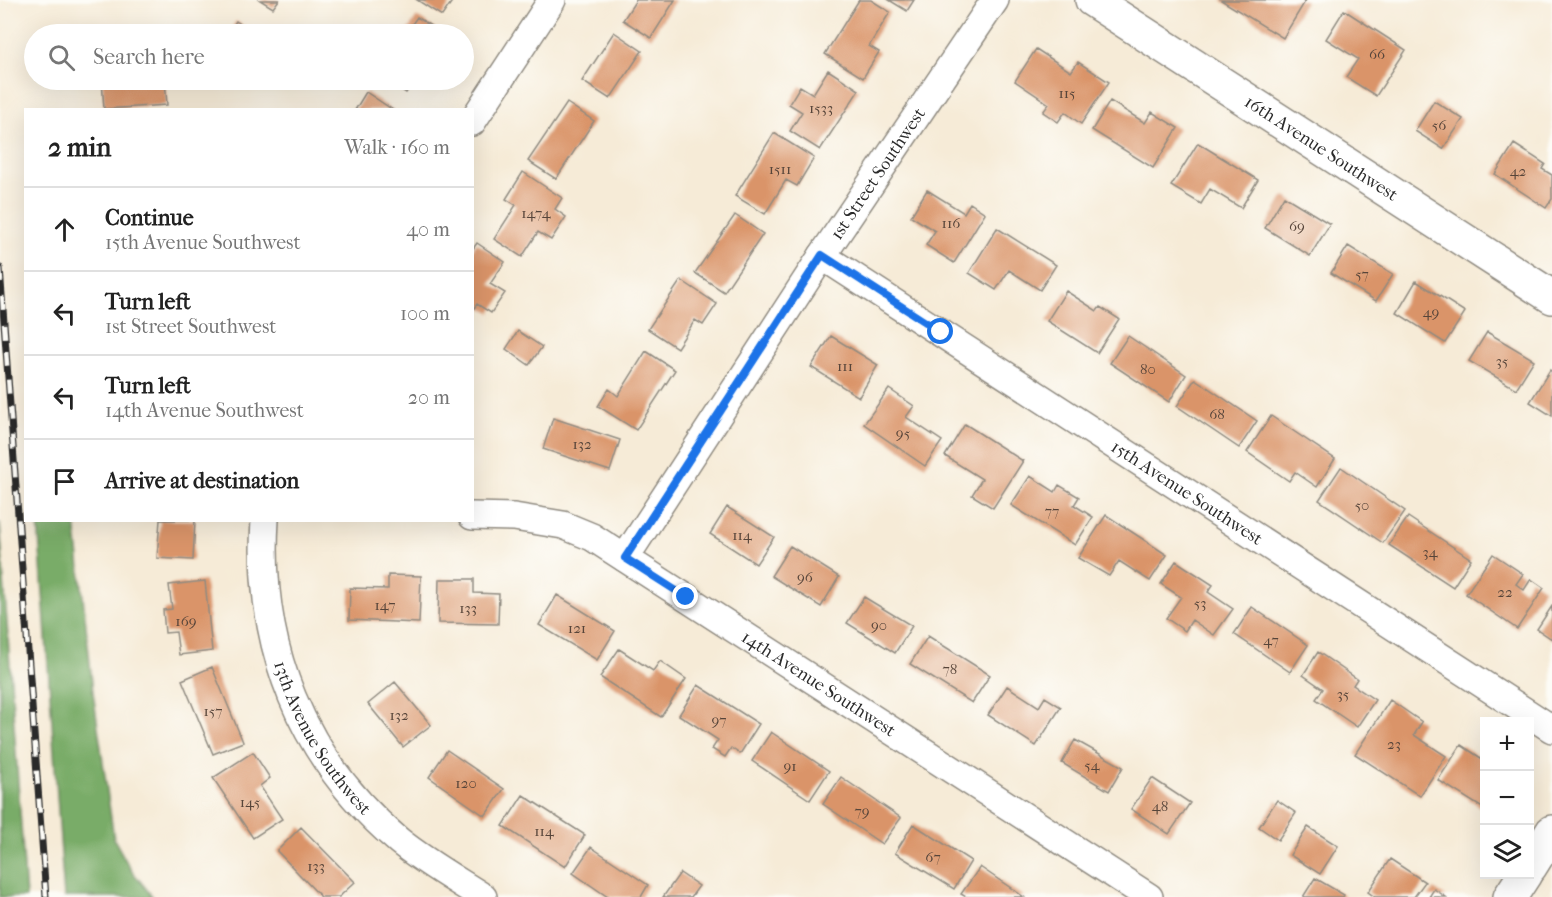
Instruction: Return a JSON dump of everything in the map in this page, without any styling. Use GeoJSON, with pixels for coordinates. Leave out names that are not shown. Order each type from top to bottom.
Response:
{"type":"FeatureCollection","features":[{"type":"Feature","properties":{"kind":"street"},"geometry":{"type":"LineString","coordinates":[[474,119],[552,0]]}},
{"type":"Feature","properties":{"kind":"street","name":"1st Street Southwest"},"geometry":{"type":"LineString","coordinates":[[625,558],[822,255],[995,0]]}},
{"type":"Feature","properties":{"kind":"street","name":"16th Avenue Southwest"},"geometry":{"type":"LineString","coordinates":[[1092,0],[1552,297]]}},
{"type":"Feature","properties":{"kind":"street","name":"15th Avenue Southwest"},"geometry":{"type":"LineString","coordinates":[[822,255],[1552,729]]}},
{"type":"Feature","properties":{"kind":"street","name":"14th Avenue Southwest"},"geometry":{"type":"LineString","coordinates":[[474,516],[514,517],[562,525],[592,537],[1149,897]]}},
{"type":"Feature","properties":{"kind":"street","name":"13th Avenue Southwest"},"geometry":{"type":"LineString","coordinates":[[265,522],[263,553],[265,598],[273,641],[290,692],[309,733],[333,770],[367,811],[400,842],[483,897]]}},
{"type":"Feature","properties":{"kind":"street"},"geometry":{"type":"LineString","coordinates":[[1534,861],[1552,832]]}},
{"type":"Feature","properties":{"kind":"street"},"geometry":{"type":"LineString","coordinates":[[1510,897],[1522,879]]}},
{"type":"Feature","properties":{"kind":"green space"},"geometry":{"type":"Polygon","coordinates":[[[0,522],[26,897],[0,897],[0,522]]]}},
{"type":"Feature","properties":{"kind":"green space"},"geometry":{"type":"Polygon","coordinates":[[[38,522],[75,522],[93,692],[114,839],[131,870],[153,897],[64,897],[38,522]]]}},
{"type":"Feature","properties":{"kind":"building"},"geometry":{"type":"Polygon","coordinates":[[[260,0],[279,0],[273,8],[260,0]]]}},
{"type":"Feature","properties":{"kind":"building"},"geometry":{"type":"Polygon","coordinates":[[[417,0],[453,0],[442,16],[417,0]]]}},
{"type":"Feature","properties":{"kind":"building"},"geometry":{"type":"Polygon","coordinates":[[[636,0],[675,0],[651,38],[623,20],[636,0]]]}},
{"type":"Feature","properties":{"kind":"building"},"geometry":{"type":"Polygon","coordinates":[[[859,0],[871,0],[890,12],[869,46],[879,52],[863,78],[825,54],[859,0]]]}},
{"type":"Feature","properties":{"kind":"building"},"geometry":{"type":"Polygon","coordinates":[[[889,0],[914,0],[907,11],[889,0]]]}},
{"type":"Feature","properties":{"kind":"building"},"geometry":{"type":"Polygon","coordinates":[[[1221,0],[1306,0],[1283,38],[1221,0]]]}},
{"type":"Feature","properties":{"kind":"building"},"geometry":{"type":"Polygon","coordinates":[[[1344,10],[1406,50],[1376,96],[1346,77],[1358,59],[1326,39],[1344,10]]]}},
{"type":"Feature","properties":{"kind":"building"},"geometry":{"type":"Polygon","coordinates":[[[417,17],[428,24],[412,24],[417,17]]]}},
{"type":"Feature","properties":{"kind":"building"},"geometry":{"type":"Polygon","coordinates":[[[614,32],[642,51],[610,99],[582,81],[614,32]]]}},
{"type":"Feature","properties":{"kind":"building"},"geometry":{"type":"Polygon","coordinates":[[[1036,49],[1071,72],[1078,62],[1109,82],[1081,124],[1065,112],[1058,122],[1043,112],[1049,104],[1015,81],[1036,49]]]}},
{"type":"Feature","properties":{"kind":"building"},"geometry":{"type":"Polygon","coordinates":[[[828,70],[859,90],[820,150],[790,131],[802,112],[789,104],[800,86],[813,94],[828,70]]]}},
{"type":"Feature","properties":{"kind":"building"},"geometry":{"type":"Polygon","coordinates":[[[103,90],[166,90],[167,105],[104,108],[103,90]]]}},
{"type":"Feature","properties":{"kind":"building"},"geometry":{"type":"Polygon","coordinates":[[[366,92],[390,108],[356,108],[366,92]]]}},
{"type":"Feature","properties":{"kind":"building"},"geometry":{"type":"Polygon","coordinates":[[[1110,101],[1145,123],[1152,112],[1178,128],[1153,168],[1092,130],[1110,101]]]}},
{"type":"Feature","properties":{"kind":"building"},"geometry":{"type":"Polygon","coordinates":[[[1434,101],[1463,119],[1443,149],[1415,131],[1434,101]]]}},
{"type":"Feature","properties":{"kind":"building"},"geometry":{"type":"Polygon","coordinates":[[[567,103],[594,121],[556,179],[528,161],[567,103]]]}},
{"type":"Feature","properties":{"kind":"building"},"geometry":{"type":"Polygon","coordinates":[[[774,133],[814,158],[797,186],[786,180],[765,214],[735,196],[774,133]]]}},
{"type":"Feature","properties":{"kind":"building"},"geometry":{"type":"Polygon","coordinates":[[[1198,143],[1258,180],[1241,208],[1210,189],[1201,204],[1171,186],[1198,143]]]}},
{"type":"Feature","properties":{"kind":"building"},"geometry":{"type":"Polygon","coordinates":[[[1514,144],[1545,164],[1542,169],[1552,175],[1552,199],[1546,208],[1495,174],[1514,144]]]}},
{"type":"Feature","properties":{"kind":"building"},"geometry":{"type":"Polygon","coordinates":[[[523,172],[562,198],[555,209],[566,217],[551,240],[538,232],[522,257],[494,239],[516,205],[506,199],[523,172]]]}},
{"type":"Feature","properties":{"kind":"building"},"geometry":{"type":"Polygon","coordinates":[[[927,190],[964,213],[970,203],[985,213],[954,263],[926,245],[935,231],[911,216],[927,190]]]}},
{"type":"Feature","properties":{"kind":"building"},"geometry":{"type":"Polygon","coordinates":[[[1284,196],[1330,224],[1310,256],[1265,228],[1284,196]]]}},
{"type":"Feature","properties":{"kind":"building"},"geometry":{"type":"Polygon","coordinates":[[[735,215],[763,234],[724,292],[695,273],[735,215]]]}},
{"type":"Feature","properties":{"kind":"building"},"geometry":{"type":"Polygon","coordinates":[[[997,228],[1056,265],[1040,290],[1009,270],[996,290],[969,273],[997,228]]]}},
{"type":"Feature","properties":{"kind":"building"},"geometry":{"type":"Polygon","coordinates":[[[477,243],[505,262],[490,284],[505,293],[491,313],[477,304],[474,308],[474,247],[477,243]]]}},
{"type":"Feature","properties":{"kind":"building"},"geometry":{"type":"Polygon","coordinates":[[[1348,246],[1393,274],[1376,301],[1331,273],[1348,246]]]}},
{"type":"Feature","properties":{"kind":"building"},"geometry":{"type":"Polygon","coordinates":[[[681,280],[717,304],[703,325],[695,320],[677,348],[648,329],[681,280]]]}},
{"type":"Feature","properties":{"kind":"building"},"geometry":{"type":"Polygon","coordinates":[[[1416,281],[1465,312],[1445,343],[1397,313],[1416,281]]]}},
{"type":"Feature","properties":{"kind":"building"},"geometry":{"type":"Polygon","coordinates":[[[1066,291],[1097,311],[1100,307],[1119,319],[1097,353],[1047,321],[1066,291]]]}},
{"type":"Feature","properties":{"kind":"building"},"geometry":{"type":"Polygon","coordinates":[[[518,331],[542,347],[529,365],[506,349],[518,331]]]}},
{"type":"Feature","properties":{"kind":"building"},"geometry":{"type":"Polygon","coordinates":[[[1487,332],[1534,360],[1516,389],[1469,361],[1487,332]]]}},
{"type":"Feature","properties":{"kind":"building"},"geometry":{"type":"Polygon","coordinates":[[[831,336],[878,365],[859,397],[811,367],[831,336]]]}},
{"type":"Feature","properties":{"kind":"building"},"geometry":{"type":"Polygon","coordinates":[[[1128,336],[1186,375],[1169,402],[1110,363],[1128,336]]]}},
{"type":"Feature","properties":{"kind":"building"},"geometry":{"type":"Polygon","coordinates":[[[646,351],[675,370],[636,430],[598,406],[609,389],[618,396],[646,351]]]}},
{"type":"Feature","properties":{"kind":"building"},"geometry":{"type":"Polygon","coordinates":[[[1550,370],[1552,372],[1552,416],[1530,402],[1550,370]]]}},
{"type":"Feature","properties":{"kind":"building"},"geometry":{"type":"Polygon","coordinates":[[[1195,379],[1257,421],[1239,448],[1177,406],[1195,379]]]}},
{"type":"Feature","properties":{"kind":"building"},"geometry":{"type":"Polygon","coordinates":[[[889,389],[914,406],[906,417],[942,441],[925,466],[864,424],[889,389]]]}},
{"type":"Feature","properties":{"kind":"building"},"geometry":{"type":"Polygon","coordinates":[[[1271,416],[1335,459],[1317,487],[1295,472],[1289,481],[1247,452],[1271,416]]]}},
{"type":"Feature","properties":{"kind":"building"},"geometry":{"type":"Polygon","coordinates":[[[553,418],[620,440],[610,471],[543,449],[553,418]]]}},
{"type":"Feature","properties":{"kind":"building"},"geometry":{"type":"Polygon","coordinates":[[[965,424],[1023,461],[993,508],[972,495],[982,479],[945,456],[965,424]]]}},
{"type":"Feature","properties":{"kind":"building"},"geometry":{"type":"Polygon","coordinates":[[[1341,467],[1405,511],[1383,543],[1319,500],[1341,467]]]}},
{"type":"Feature","properties":{"kind":"building"},"geometry":{"type":"Polygon","coordinates":[[[1030,476],[1055,492],[1059,485],[1079,497],[1074,505],[1093,517],[1075,545],[1011,505],[1030,476]]]}},
{"type":"Feature","properties":{"kind":"building"},"geometry":{"type":"Polygon","coordinates":[[[727,507],[774,537],[756,564],[710,534],[727,507]]]}},
{"type":"Feature","properties":{"kind":"building"},"geometry":{"type":"Polygon","coordinates":[[[1106,515],[1167,555],[1150,581],[1119,561],[1109,576],[1078,558],[1106,515]]]}},
{"type":"Feature","properties":{"kind":"building"},"geometry":{"type":"Polygon","coordinates":[[[1408,517],[1471,559],[1453,587],[1389,545],[1408,517]]]}},
{"type":"Feature","properties":{"kind":"building"},"geometry":{"type":"Polygon","coordinates":[[[160,522],[195,522],[193,560],[157,558],[160,522]]]}},
{"type":"Feature","properties":{"kind":"building"},"geometry":{"type":"Polygon","coordinates":[[[790,546],[839,577],[821,607],[771,576],[790,546]]]}},
{"type":"Feature","properties":{"kind":"building"},"geometry":{"type":"Polygon","coordinates":[[[1493,554],[1523,574],[1516,584],[1524,590],[1531,579],[1544,588],[1517,629],[1466,594],[1493,554]]]}},
{"type":"Feature","properties":{"kind":"building"},"geometry":{"type":"Polygon","coordinates":[[[1176,561],[1213,585],[1208,592],[1233,609],[1214,635],[1192,620],[1185,631],[1166,618],[1181,597],[1161,584],[1176,561]]]}},
{"type":"Feature","properties":{"kind":"building"},"geometry":{"type":"Polygon","coordinates":[[[388,575],[421,576],[419,623],[349,620],[350,588],[388,589],[388,575]]]}},
{"type":"Feature","properties":{"kind":"building"},"geometry":{"type":"Polygon","coordinates":[[[439,579],[474,579],[474,593],[499,594],[498,624],[438,623],[439,579]]]}},
{"type":"Feature","properties":{"kind":"building"},"geometry":{"type":"Polygon","coordinates":[[[205,581],[212,651],[179,655],[176,632],[165,633],[163,610],[172,609],[169,585],[205,581]]]}},
{"type":"Feature","properties":{"kind":"building"},"geometry":{"type":"Polygon","coordinates":[[[557,595],[615,631],[597,660],[539,625],[557,595]]]}},
{"type":"Feature","properties":{"kind":"building"},"geometry":{"type":"Polygon","coordinates":[[[864,597],[912,626],[895,653],[847,623],[864,597]]]}},
{"type":"Feature","properties":{"kind":"building"},"geometry":{"type":"Polygon","coordinates":[[[1552,606],[1552,639],[1537,629],[1552,606]]]}},
{"type":"Feature","properties":{"kind":"building"},"geometry":{"type":"Polygon","coordinates":[[[1252,607],[1308,645],[1290,672],[1234,634],[1252,607]]]}},
{"type":"Feature","properties":{"kind":"building"},"geometry":{"type":"Polygon","coordinates":[[[928,636],[990,675],[972,703],[910,664],[928,636]]]}},
{"type":"Feature","properties":{"kind":"building"},"geometry":{"type":"Polygon","coordinates":[[[619,649],[653,671],[660,661],[686,679],[661,717],[600,677],[619,649]]]}},
{"type":"Feature","properties":{"kind":"building"},"geometry":{"type":"Polygon","coordinates":[[[1318,652],[1357,679],[1353,685],[1375,700],[1357,727],[1316,699],[1323,689],[1303,675],[1318,652]]]}},
{"type":"Feature","properties":{"kind":"building"},"geometry":{"type":"Polygon","coordinates":[[[212,667],[243,742],[213,754],[182,680],[212,667]]]}},
{"type":"Feature","properties":{"kind":"building"},"geometry":{"type":"Polygon","coordinates":[[[395,682],[431,725],[403,747],[368,704],[395,682]]]}},
{"type":"Feature","properties":{"kind":"building"},"geometry":{"type":"Polygon","coordinates":[[[698,685],[759,724],[740,754],[731,748],[725,757],[712,749],[718,740],[679,715],[698,685]]]}},
{"type":"Feature","properties":{"kind":"building"},"geometry":{"type":"Polygon","coordinates":[[[1007,686],[1039,707],[1045,697],[1061,707],[1036,746],[988,715],[1007,686]]]}},
{"type":"Feature","properties":{"kind":"building"},"geometry":{"type":"Polygon","coordinates":[[[1390,700],[1422,722],[1414,735],[1446,756],[1420,796],[1355,754],[1390,700]]]}},
{"type":"Feature","properties":{"kind":"building"},"geometry":{"type":"Polygon","coordinates":[[[771,732],[829,771],[810,800],[752,761],[771,732]]]}},
{"type":"Feature","properties":{"kind":"building"},"geometry":{"type":"Polygon","coordinates":[[[1075,740],[1123,767],[1109,791],[1062,763],[1075,740]]]}},
{"type":"Feature","properties":{"kind":"building"},"geometry":{"type":"Polygon","coordinates":[[[1461,745],[1480,757],[1480,806],[1438,780],[1461,745]]]}},
{"type":"Feature","properties":{"kind":"building"},"geometry":{"type":"Polygon","coordinates":[[[447,750],[504,789],[485,816],[429,777],[447,750]]]}},
{"type":"Feature","properties":{"kind":"building"},"geometry":{"type":"Polygon","coordinates":[[[253,752],[270,778],[260,786],[282,819],[253,838],[213,778],[253,752]]]}},
{"type":"Feature","properties":{"kind":"building"},"geometry":{"type":"Polygon","coordinates":[[[841,777],[901,818],[882,844],[823,804],[841,777]]]}},
{"type":"Feature","properties":{"kind":"building"},"geometry":{"type":"Polygon","coordinates":[[[1152,778],[1190,803],[1169,834],[1131,809],[1152,778]]]}},
{"type":"Feature","properties":{"kind":"building"},"geometry":{"type":"Polygon","coordinates":[[[523,795],[585,835],[565,867],[503,826],[523,795]]]}},
{"type":"Feature","properties":{"kind":"building"},"geometry":{"type":"Polygon","coordinates":[[[1277,800],[1296,813],[1278,840],[1259,827],[1277,800]]]}},
{"type":"Feature","properties":{"kind":"building"},"geometry":{"type":"Polygon","coordinates":[[[913,824],[971,861],[954,889],[895,853],[913,824]]]}},
{"type":"Feature","properties":{"kind":"building"},"geometry":{"type":"Polygon","coordinates":[[[301,827],[355,882],[339,897],[321,897],[277,851],[301,827]]]}},
{"type":"Feature","properties":{"kind":"building"},"geometry":{"type":"Polygon","coordinates":[[[1308,827],[1338,846],[1320,874],[1290,855],[1308,827]]]}},
{"type":"Feature","properties":{"kind":"building"},"geometry":{"type":"Polygon","coordinates":[[[591,847],[648,885],[641,897],[608,897],[573,873],[591,847]]]}},
{"type":"Feature","properties":{"kind":"building"},"geometry":{"type":"Polygon","coordinates":[[[1390,859],[1425,882],[1414,897],[1375,897],[1368,892],[1390,859]]]}},
{"type":"Feature","properties":{"kind":"building"},"geometry":{"type":"Polygon","coordinates":[[[980,867],[1024,897],[966,897],[961,894],[980,867]]]}},
{"type":"Feature","properties":{"kind":"building"},"geometry":{"type":"Polygon","coordinates":[[[680,873],[699,886],[691,897],[663,897],[680,873]]]}},
{"type":"Feature","properties":{"kind":"building"},"geometry":{"type":"Polygon","coordinates":[[[1315,878],[1344,895],[1343,897],[1303,897],[1315,878]]]}},
{"type":"Feature","properties":{"kind":"building"},"geometry":{"type":"Polygon","coordinates":[[[1434,889],[1446,897],[1429,897],[1434,889]]]}},
{"type":"Feature","properties":{"kind":"railway"},"geometry":{"type":"LineString","coordinates":[[0,268],[46,897]]}},
{"type":"Feature","properties":{"kind":"route"},"geometry":{"type":"LineString","coordinates":[[686,597],[625,558],[822,255],[941,332]]}}]}
